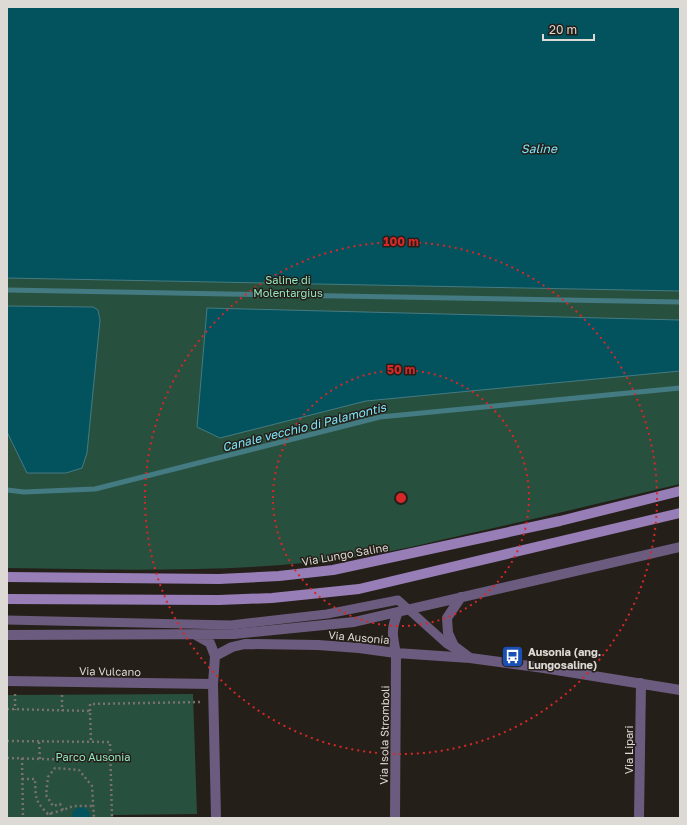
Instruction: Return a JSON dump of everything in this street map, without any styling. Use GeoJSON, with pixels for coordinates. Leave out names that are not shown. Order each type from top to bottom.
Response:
{"type":"FeatureCollection","features":[{"type":"Feature","properties":{"kind":"main road","name":"Via Lungo Saline"},"geometry":{"type":"LineString","coordinates":[[7,577],[219,579],[279,576],[333,570],[560,520],[680,491]]}},
{"type":"Feature","properties":{"kind":"main road"},"geometry":{"type":"LineString","coordinates":[[7,599],[219,600],[272,598],[359,589],[680,513]]}},
{"type":"Feature","properties":{"kind":"street"},"geometry":{"type":"LineString","coordinates":[[7,634],[234,634],[354,622],[680,546]]}},
{"type":"Feature","properties":{"kind":"street","name":"Via Ausonia"},"geometry":{"type":"LineString","coordinates":[[461,597],[447,618],[448,633],[454,646],[470,658]]}},
{"type":"Feature","properties":{"kind":"street","name":"Via Isola Stromboli"},"geometry":{"type":"LineString","coordinates":[[395,818],[396,653],[392,625],[404,610]]}},
{"type":"Feature","properties":{"kind":"street"},"geometry":{"type":"LineString","coordinates":[[194,634],[210,643],[215,656],[213,701],[216,818]]}},
{"type":"Feature","properties":{"kind":"street","name":"Via Ausonia"},"geometry":{"type":"LineString","coordinates":[[215,656],[232,647],[245,644],[359,648],[396,653],[470,658],[680,690]]}},
{"type":"Feature","properties":{"kind":"street","name":"Via Vulcano"},"geometry":{"type":"LineString","coordinates":[[7,682],[213,684]]}},
{"type":"Feature","properties":{"kind":"street","name":"Via Lipari"},"geometry":{"type":"LineString","coordinates":[[639,818],[641,683]]}},
{"type":"Feature","properties":{"kind":"lane"},"geometry":{"type":"LineString","coordinates":[[7,620],[231,625],[327,614],[398,600],[404,610],[447,644],[470,658]]}},
{"type":"Feature","properties":{"kind":"path"},"geometry":{"type":"LineString","coordinates":[[91,742],[90,704],[213,701]]}},
{"type":"Feature","properties":{"kind":"path"},"geometry":{"type":"LineString","coordinates":[[7,709],[90,711]]}},
{"type":"Feature","properties":{"kind":"path"},"geometry":{"type":"LineString","coordinates":[[7,741],[110,742],[112,818]]}},
{"type":"Feature","properties":{"kind":"path"},"geometry":{"type":"LineString","coordinates":[[39,742],[40,759]]}},
{"type":"Feature","properties":{"kind":"path"},"geometry":{"type":"LineString","coordinates":[[7,758],[111,761]]}},
{"type":"Feature","properties":{"kind":"path"},"geometry":{"type":"LineString","coordinates":[[22,758],[23,818]]}},
{"type":"Feature","properties":{"kind":"path"},"geometry":{"type":"LineString","coordinates":[[63,810],[60,804],[53,806],[46,796],[48,778],[55,768],[79,770],[92,786],[94,818]]}},
{"type":"Feature","properties":{"kind":"path"},"geometry":{"type":"LineString","coordinates":[[22,779],[35,778],[36,798],[38,804],[53,818]]}},
{"type":"Feature","properties":{"kind":"path"},"geometry":{"type":"LineString","coordinates":[[50,814],[73,806],[93,806]]}},
{"type":"Feature","properties":{"kind":"green space","name":"Saline di Molentargius"},"geometry":{"type":"Polygon","coordinates":[[[7,7],[680,7],[680,484],[423,544],[349,558],[307,563],[221,568],[136,570],[7,568],[7,7]]]}},
{"type":"Feature","properties":{"kind":"green space","name":"Parco Ausonia"},"geometry":{"type":"Polygon","coordinates":[[[193,694],[197,814],[113,815],[113,818],[7,818],[7,695],[193,694]]]}},
{"type":"Feature","properties":{"kind":"water","name":"Saline"},"geometry":{"type":"Polygon","coordinates":[[[7,7],[680,7],[680,291],[7,278],[7,7]]]}},
{"type":"Feature","properties":{"kind":"water"},"geometry":{"type":"Polygon","coordinates":[[[7,306],[93,307],[98,310],[100,320],[87,453],[82,468],[66,473],[27,473],[7,432],[7,306]]]}},
{"type":"Feature","properties":{"kind":"water"},"geometry":{"type":"Polygon","coordinates":[[[207,308],[680,320],[680,371],[366,401],[220,438],[197,427],[207,308]]]}},
{"type":"Feature","properties":{"kind":"waterway"},"geometry":{"type":"LineString","coordinates":[[7,290],[680,302]]}},
{"type":"Feature","properties":{"kind":"waterway","name":"Canale vecchio di Palamontis"},"geometry":{"type":"LineString","coordinates":[[7,490],[24,492],[95,489],[380,417],[680,388]]}},
{"type":"Feature","properties":{"kind":"place","name":"Ausonia (ang. Lungosaline)"},"geometry":{"type":"Point","coordinates":[512,657]}}]}
